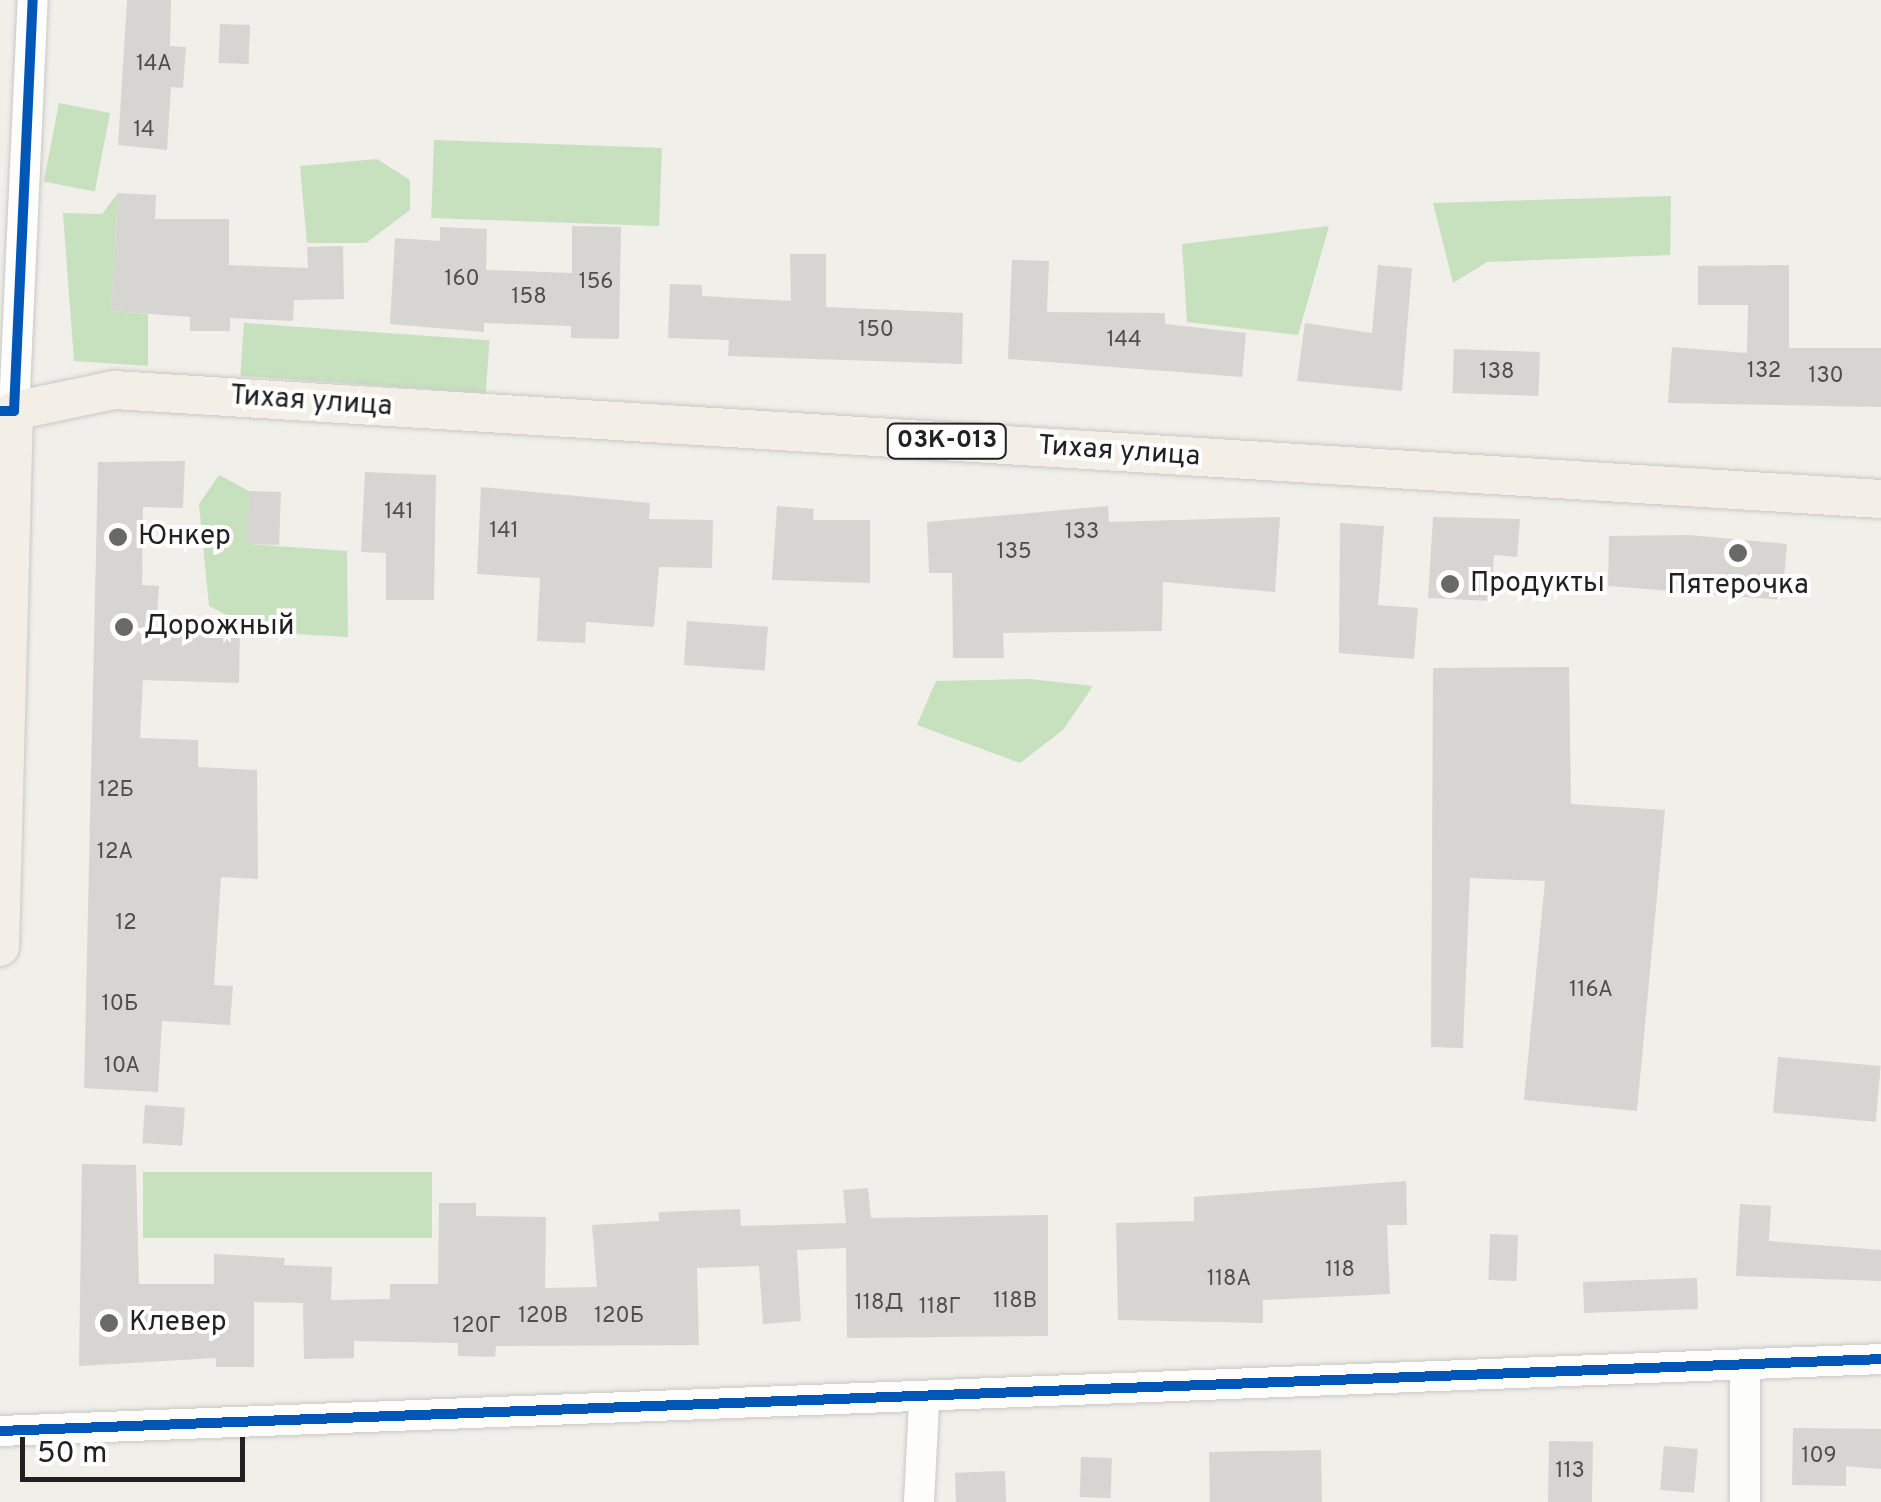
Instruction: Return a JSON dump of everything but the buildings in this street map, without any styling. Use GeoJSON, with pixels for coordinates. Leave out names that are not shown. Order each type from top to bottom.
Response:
{"type":"FeatureCollection","features":[{"type":"Feature","properties":{"kind":"main road","name":"Тихая улица"},"geometry":{"type":"LineString","coordinates":[[7,411],[114,390],[1881,499]]}},
{"type":"Feature","properties":{"kind":"main road"},"geometry":{"type":"LineString","coordinates":[[0,947],[7,411]]}},
{"type":"Feature","properties":{"kind":"street"},"geometry":{"type":"LineString","coordinates":[[7,411],[33,0]]}},
{"type":"Feature","properties":{"kind":"street"},"geometry":{"type":"LineString","coordinates":[[0,1431],[924,1402],[1881,1359]]}},
{"type":"Feature","properties":{"kind":"street"},"geometry":{"type":"LineString","coordinates":[[1744,1366],[1745,1502]]}},
{"type":"Feature","properties":{"kind":"street"},"geometry":{"type":"LineString","coordinates":[[919,1502],[924,1402]]}},
{"type":"Feature","properties":{"kind":"green space"},"geometry":{"type":"Polygon","coordinates":[[[59,103],[110,113],[95,191],[44,182],[59,103]]]}},
{"type":"Feature","properties":{"kind":"green space"},"geometry":{"type":"Polygon","coordinates":[[[434,140],[662,148],[659,226],[431,218],[434,140]]]}},
{"type":"Feature","properties":{"kind":"green space"},"geometry":{"type":"Polygon","coordinates":[[[377,159],[410,180],[410,210],[366,243],[307,243],[300,166],[377,159]]]}},
{"type":"Feature","properties":{"kind":"green space"},"geometry":{"type":"Polygon","coordinates":[[[118,193],[111,311],[148,314],[148,366],[74,361],[63,213],[102,214],[118,193]]]}},
{"type":"Feature","properties":{"kind":"green space"},"geometry":{"type":"Polygon","coordinates":[[[1671,196],[1670,255],[1487,262],[1453,283],[1433,203],[1671,196]]]}},
{"type":"Feature","properties":{"kind":"green space"},"geometry":{"type":"Polygon","coordinates":[[[1329,226],[1298,335],[1187,322],[1182,244],[1329,226]]]}},
{"type":"Feature","properties":{"kind":"green space"},"geometry":{"type":"Polygon","coordinates":[[[244,323],[489,340],[486,393],[240,376],[244,323]]]}},
{"type":"Feature","properties":{"kind":"green space"},"geometry":{"type":"Polygon","coordinates":[[[219,475],[249,491],[248,544],[347,551],[348,637],[260,632],[209,606],[199,504],[219,475]]]}},
{"type":"Feature","properties":{"kind":"green space"},"geometry":{"type":"Polygon","coordinates":[[[1030,679],[1093,686],[1063,730],[1020,763],[917,725],[936,681],[1030,679]]]}},
{"type":"Feature","properties":{"kind":"green space"},"geometry":{"type":"Polygon","coordinates":[[[143,1172],[432,1172],[432,1238],[143,1238],[143,1172]]]}},
{"type":"Feature","properties":{"kind":"cycle path"},"geometry":{"type":"LineString","coordinates":[[0,411],[14,411],[33,0]]}},
{"type":"Feature","properties":{"kind":"cycle path"},"geometry":{"type":"LineString","coordinates":[[0,1431],[1881,1359]]}},
{"type":"Feature","properties":{"kind":"place","name":"Юнкер"},"geometry":{"type":"Point","coordinates":[118,537]}},
{"type":"Feature","properties":{"kind":"place","name":"Пятерочка"},"geometry":{"type":"Point","coordinates":[1738,553]}},
{"type":"Feature","properties":{"kind":"place","name":"Продукты"},"geometry":{"type":"Point","coordinates":[1450,584]}},
{"type":"Feature","properties":{"kind":"place","name":"Дорожный"},"geometry":{"type":"Point","coordinates":[124,627]}},
{"type":"Feature","properties":{"kind":"place","name":"Клевер"},"geometry":{"type":"Point","coordinates":[109,1323]}}]}
